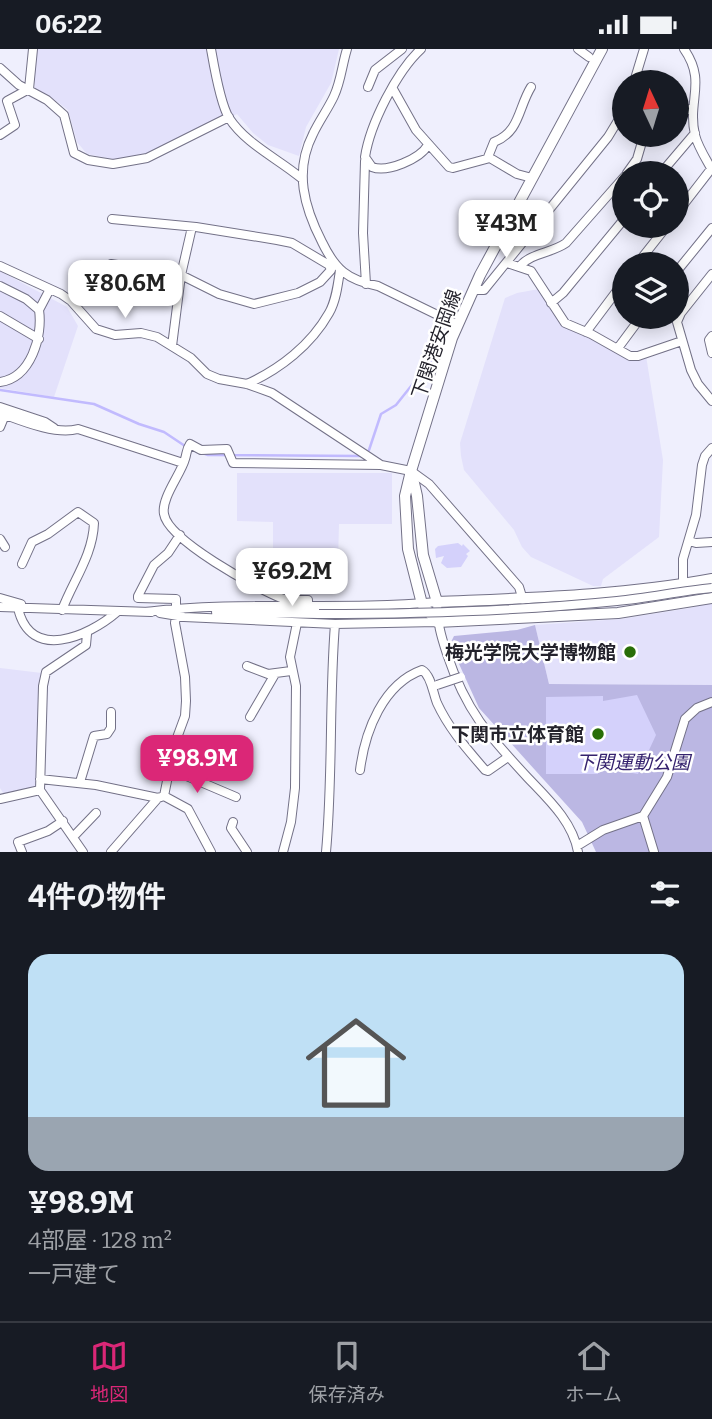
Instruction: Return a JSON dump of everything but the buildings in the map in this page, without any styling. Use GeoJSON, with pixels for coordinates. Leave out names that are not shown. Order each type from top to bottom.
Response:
{"type":"FeatureCollection","features":[{"type":"Feature","properties":{"kind":"main road","name":"下関港安岡線"},"geometry":{"type":"LineString","coordinates":[[437,622],[422,604],[406,533],[405,496],[411,471],[458,325],[473,290],[603,49]]}},
{"type":"Feature","properties":{"kind":"main road","name":"下関港安岡線"},"geometry":{"type":"LineString","coordinates":[[411,471],[417,496],[423,555],[437,602]]}},
{"type":"Feature","properties":{"kind":"main road"},"geometry":{"type":"LineString","coordinates":[[437,602],[523,600],[621,593],[712,579]]}},
{"type":"Feature","properties":{"kind":"main road"},"geometry":{"type":"LineString","coordinates":[[437,622],[618,613],[712,598]]}},
{"type":"Feature","properties":{"kind":"street"},"geometry":{"type":"LineString","coordinates":[[29,89],[33,49]]}},
{"type":"Feature","properties":{"kind":"street"},"geometry":{"type":"LineString","coordinates":[[211,49],[214,70],[229,117],[253,143],[300,178]]}},
{"type":"Feature","properties":{"kind":"street"},"geometry":{"type":"LineString","coordinates":[[347,49],[340,81],[308,146],[300,178],[318,235],[340,271],[378,286],[458,325]]}},
{"type":"Feature","properties":{"kind":"street"},"geometry":{"type":"LineString","coordinates":[[368,87],[375,70],[402,49]]}},
{"type":"Feature","properties":{"kind":"street"},"geometry":{"type":"LineString","coordinates":[[366,283],[363,251],[367,144],[395,81],[421,49]]}},
{"type":"Feature","properties":{"kind":"street"},"geometry":{"type":"LineString","coordinates":[[578,49],[589,57]]}},
{"type":"Feature","properties":{"kind":"street"},"geometry":{"type":"LineString","coordinates":[[638,70],[644,49]]}},
{"type":"Feature","properties":{"kind":"street"},"geometry":{"type":"LineString","coordinates":[[687,50],[696,72],[693,108],[695,133],[712,170],[689,198]]}},
{"type":"Feature","properties":{"kind":"street"},"geometry":{"type":"LineString","coordinates":[[0,68],[19,85],[47,100],[64,115],[74,153],[88,160],[113,165],[148,158],[229,117]]}},
{"type":"Feature","properties":{"kind":"street"},"geometry":{"type":"LineString","coordinates":[[488,157],[494,142],[505,138],[516,126],[531,87]]}},
{"type":"Feature","properties":{"kind":"street"},"geometry":{"type":"LineString","coordinates":[[0,135],[15,125],[4,102],[29,89]]}},
{"type":"Feature","properties":{"kind":"street"},"geometry":{"type":"LineString","coordinates":[[393,89],[416,130],[453,168],[488,157],[517,174],[532,178]]}},
{"type":"Feature","properties":{"kind":"street"},"geometry":{"type":"LineString","coordinates":[[473,290],[484,291],[612,130]]}},
{"type":"Feature","properties":{"kind":"street"},"geometry":{"type":"LineString","coordinates":[[671,161],[695,133]]}},
{"type":"Feature","properties":{"kind":"street"},"geometry":{"type":"LineString","coordinates":[[366,160],[374,169],[384,170],[422,154],[428,145]]}},
{"type":"Feature","properties":{"kind":"street"},"geometry":{"type":"LineString","coordinates":[[520,266],[527,259],[555,250],[565,243],[612,190]]}},
{"type":"Feature","properties":{"kind":"street"},"geometry":{"type":"LineString","coordinates":[[111,264],[181,275],[219,294],[254,304],[298,293],[320,282],[331,269],[329,264],[292,243],[192,227],[112,219]]}},
{"type":"Feature","properties":{"kind":"street"},"geometry":{"type":"LineString","coordinates":[[172,346],[181,275],[192,227]]}},
{"type":"Feature","properties":{"kind":"street"},"geometry":{"type":"LineString","coordinates":[[689,256],[712,228]]}},
{"type":"Feature","properties":{"kind":"street"},"geometry":{"type":"LineString","coordinates":[[551,303],[563,293],[612,234]]}},
{"type":"Feature","properties":{"kind":"street"},"geometry":{"type":"LineString","coordinates":[[646,252],[658,238]]}},
{"type":"Feature","properties":{"kind":"street"},"geometry":{"type":"LineString","coordinates":[[507,263],[528,269],[534,275],[565,323],[635,356],[682,341]]}},
{"type":"Feature","properties":{"kind":"street"},"geometry":{"type":"LineString","coordinates":[[0,266],[71,301],[96,328],[115,335],[142,333],[157,337],[191,358],[207,374],[247,384],[281,399],[381,465]]}},
{"type":"Feature","properties":{"kind":"street"},"geometry":{"type":"LineString","coordinates":[[247,384],[276,370],[312,335],[330,312],[340,271]]}},
{"type":"Feature","properties":{"kind":"street"},"geometry":{"type":"LineString","coordinates":[[712,274],[678,319],[691,370],[712,401]]}},
{"type":"Feature","properties":{"kind":"street"},"geometry":{"type":"LineString","coordinates":[[0,286],[26,299],[39,310]]}},
{"type":"Feature","properties":{"kind":"street"},"geometry":{"type":"LineString","coordinates":[[0,382],[8,381],[20,373],[39,339],[39,310],[50,289]]}},
{"type":"Feature","properties":{"kind":"street"},"geometry":{"type":"LineString","coordinates":[[586,333],[612,298]]}},
{"type":"Feature","properties":{"kind":"street"},"geometry":{"type":"LineString","coordinates":[[0,316],[39,339]]}},
{"type":"Feature","properties":{"kind":"street"},"geometry":{"type":"LineString","coordinates":[[618,348],[632,329]]}},
{"type":"Feature","properties":{"kind":"street"},"geometry":{"type":"LineString","coordinates":[[712,336],[709,341],[712,353]]}},
{"type":"Feature","properties":{"kind":"street"},"geometry":{"type":"LineString","coordinates":[[0,426],[2,411],[46,428],[67,432],[78,429],[183,463]]}},
{"type":"Feature","properties":{"kind":"street"},"geometry":{"type":"LineString","coordinates":[[308,606],[308,600],[284,599],[227,570],[180,535],[163,513],[187,448],[227,450],[233,463],[381,465],[411,471],[429,484],[519,587],[523,600]]}},
{"type":"Feature","properties":{"kind":"street"},"geometry":{"type":"LineString","coordinates":[[682,585],[683,559],[696,515],[703,460],[712,448]]}},
{"type":"Feature","properties":{"kind":"street"},"geometry":{"type":"LineString","coordinates":[[22,564],[32,542],[78,512],[94,523],[88,555],[62,610]]}},
{"type":"Feature","properties":{"kind":"street"},"geometry":{"type":"LineString","coordinates":[[111,852],[161,797],[185,716],[185,677],[175,623],[176,600],[138,598],[154,565],[168,553],[180,535]]}},
{"type":"Feature","properties":{"kind":"street"},"geometry":{"type":"LineString","coordinates":[[689,541],[712,542]]}},
{"type":"Feature","properties":{"kind":"street"},"geometry":{"type":"LineString","coordinates":[[146,612],[456,612],[565,606],[655,597],[712,587]]}},
{"type":"Feature","properties":{"kind":"street"},"geometry":{"type":"LineString","coordinates":[[0,598],[33,608]]}},
{"type":"Feature","properties":{"kind":"street"},"geometry":{"type":"LineString","coordinates":[[0,607],[176,612],[437,602],[437,622],[465,700],[481,726],[554,806],[570,830],[578,849],[603,830],[643,816],[667,777],[685,719],[696,708],[712,702]]}},
{"type":"Feature","properties":{"kind":"street"},"geometry":{"type":"LineString","coordinates":[[18,608],[21,622],[26,628],[45,638],[67,640],[87,634],[117,612]]}},
{"type":"Feature","properties":{"kind":"street"},"geometry":{"type":"LineString","coordinates":[[176,612],[297,623],[437,622]]}},
{"type":"Feature","properties":{"kind":"street"},"geometry":{"type":"LineString","coordinates":[[283,852],[291,822],[296,779],[296,686],[290,657],[297,623]]}},
{"type":"Feature","properties":{"kind":"street"},"geometry":{"type":"LineString","coordinates":[[326,852],[335,624]]}},
{"type":"Feature","properties":{"kind":"street"},"geometry":{"type":"LineString","coordinates":[[83,852],[40,790],[40,779],[44,678],[46,672],[86,645],[87,634]]}},
{"type":"Feature","properties":{"kind":"street"},"geometry":{"type":"LineString","coordinates":[[247,666],[275,674],[291,671]]}},
{"type":"Feature","properties":{"kind":"street"},"geometry":{"type":"LineString","coordinates":[[360,770],[380,708],[404,679],[422,670],[426,671],[434,686],[451,729],[485,770],[493,769],[508,757]]}},
{"type":"Feature","properties":{"kind":"street"},"geometry":{"type":"LineString","coordinates":[[250,717],[275,674]]}},
{"type":"Feature","properties":{"kind":"street"},"geometry":{"type":"LineString","coordinates":[[434,686],[461,677]]}},
{"type":"Feature","properties":{"kind":"street"},"geometry":{"type":"LineString","coordinates":[[79,782],[94,736],[107,734],[111,728],[111,712]]}},
{"type":"Feature","properties":{"kind":"street"},"geometry":{"type":"LineString","coordinates":[[170,769],[236,797]]}},
{"type":"Feature","properties":{"kind":"street"},"geometry":{"type":"LineString","coordinates":[[40,779],[79,782],[161,797],[188,809],[211,852]]}},
{"type":"Feature","properties":{"kind":"street"},"geometry":{"type":"LineString","coordinates":[[0,799],[40,790]]}},
{"type":"Feature","properties":{"kind":"street"},"geometry":{"type":"LineString","coordinates":[[74,836],[96,813]]}},
{"type":"Feature","properties":{"kind":"street"},"geometry":{"type":"LineString","coordinates":[[643,816],[654,852]]}},
{"type":"Feature","properties":{"kind":"street"},"geometry":{"type":"LineString","coordinates":[[22,852],[18,842],[48,831],[63,821]]}},
{"type":"Feature","properties":{"kind":"street"},"geometry":{"type":"LineString","coordinates":[[233,822],[232,828],[247,852]]}},
{"type":"Feature","properties":{"kind":"shaded area"},"geometry":{"type":"Polygon","coordinates":[[[33,49],[339,49],[331,83],[306,127],[299,156],[268,145],[253,133],[237,114],[147,158],[123,161],[87,154],[77,142],[68,110],[51,97],[35,92],[33,49]]]}},
{"type":"Feature","properties":{"kind":"shaded area"},"geometry":{"type":"Polygon","coordinates":[[[0,271],[67,307],[78,326],[54,397],[0,388],[0,271]]]}},
{"type":"Feature","properties":{"kind":"shaded area"},"geometry":{"type":"Polygon","coordinates":[[[539,289],[564,325],[629,357],[646,356],[663,460],[659,537],[603,579],[601,586],[593,586],[531,557],[522,547],[514,530],[464,470],[461,456],[460,443],[505,298],[539,289]]]}},
{"type":"Feature","properties":{"kind":"shaded area"},"geometry":{"type":"Polygon","coordinates":[[[237,473],[392,473],[392,524],[339,524],[338,561],[273,561],[273,522],[237,521],[237,473]]]}},
{"type":"Feature","properties":{"kind":"shaded area"},"geometry":{"type":"Polygon","coordinates":[[[712,602],[712,685],[549,684],[535,625],[621,619],[712,602]]]}},
{"type":"Feature","properties":{"kind":"shaded area"},"geometry":{"type":"Polygon","coordinates":[[[0,668],[42,673],[36,758],[37,790],[5,796],[0,788],[0,668]]]}},
{"type":"Feature","properties":{"kind":"green space","name":"下関運動公園"},"geometry":{"type":"Polygon","coordinates":[[[535,625],[549,684],[712,685],[712,852],[596,852],[582,822],[479,708],[450,644],[454,636],[517,630],[535,625]]]}},
{"type":"Feature","properties":{"kind":"waterway"},"geometry":{"type":"LineString","coordinates":[[369,450],[381,414],[396,405],[435,356]]}},
{"type":"Feature","properties":{"kind":"waterway"},"geometry":{"type":"LineString","coordinates":[[0,390],[94,404],[164,432],[185,446]]}},
{"type":"Feature","properties":{"kind":"waterway"},"geometry":{"type":"LineString","coordinates":[[191,449],[208,455],[361,456]]}},
{"type":"Feature","properties":{"kind":"place","name":"梅光学院大学博物館"},"geometry":{"type":"Point","coordinates":[630,652]}},
{"type":"Feature","properties":{"kind":"place","name":"下関市立体育館"},"geometry":{"type":"Point","coordinates":[598,734]}}]}
